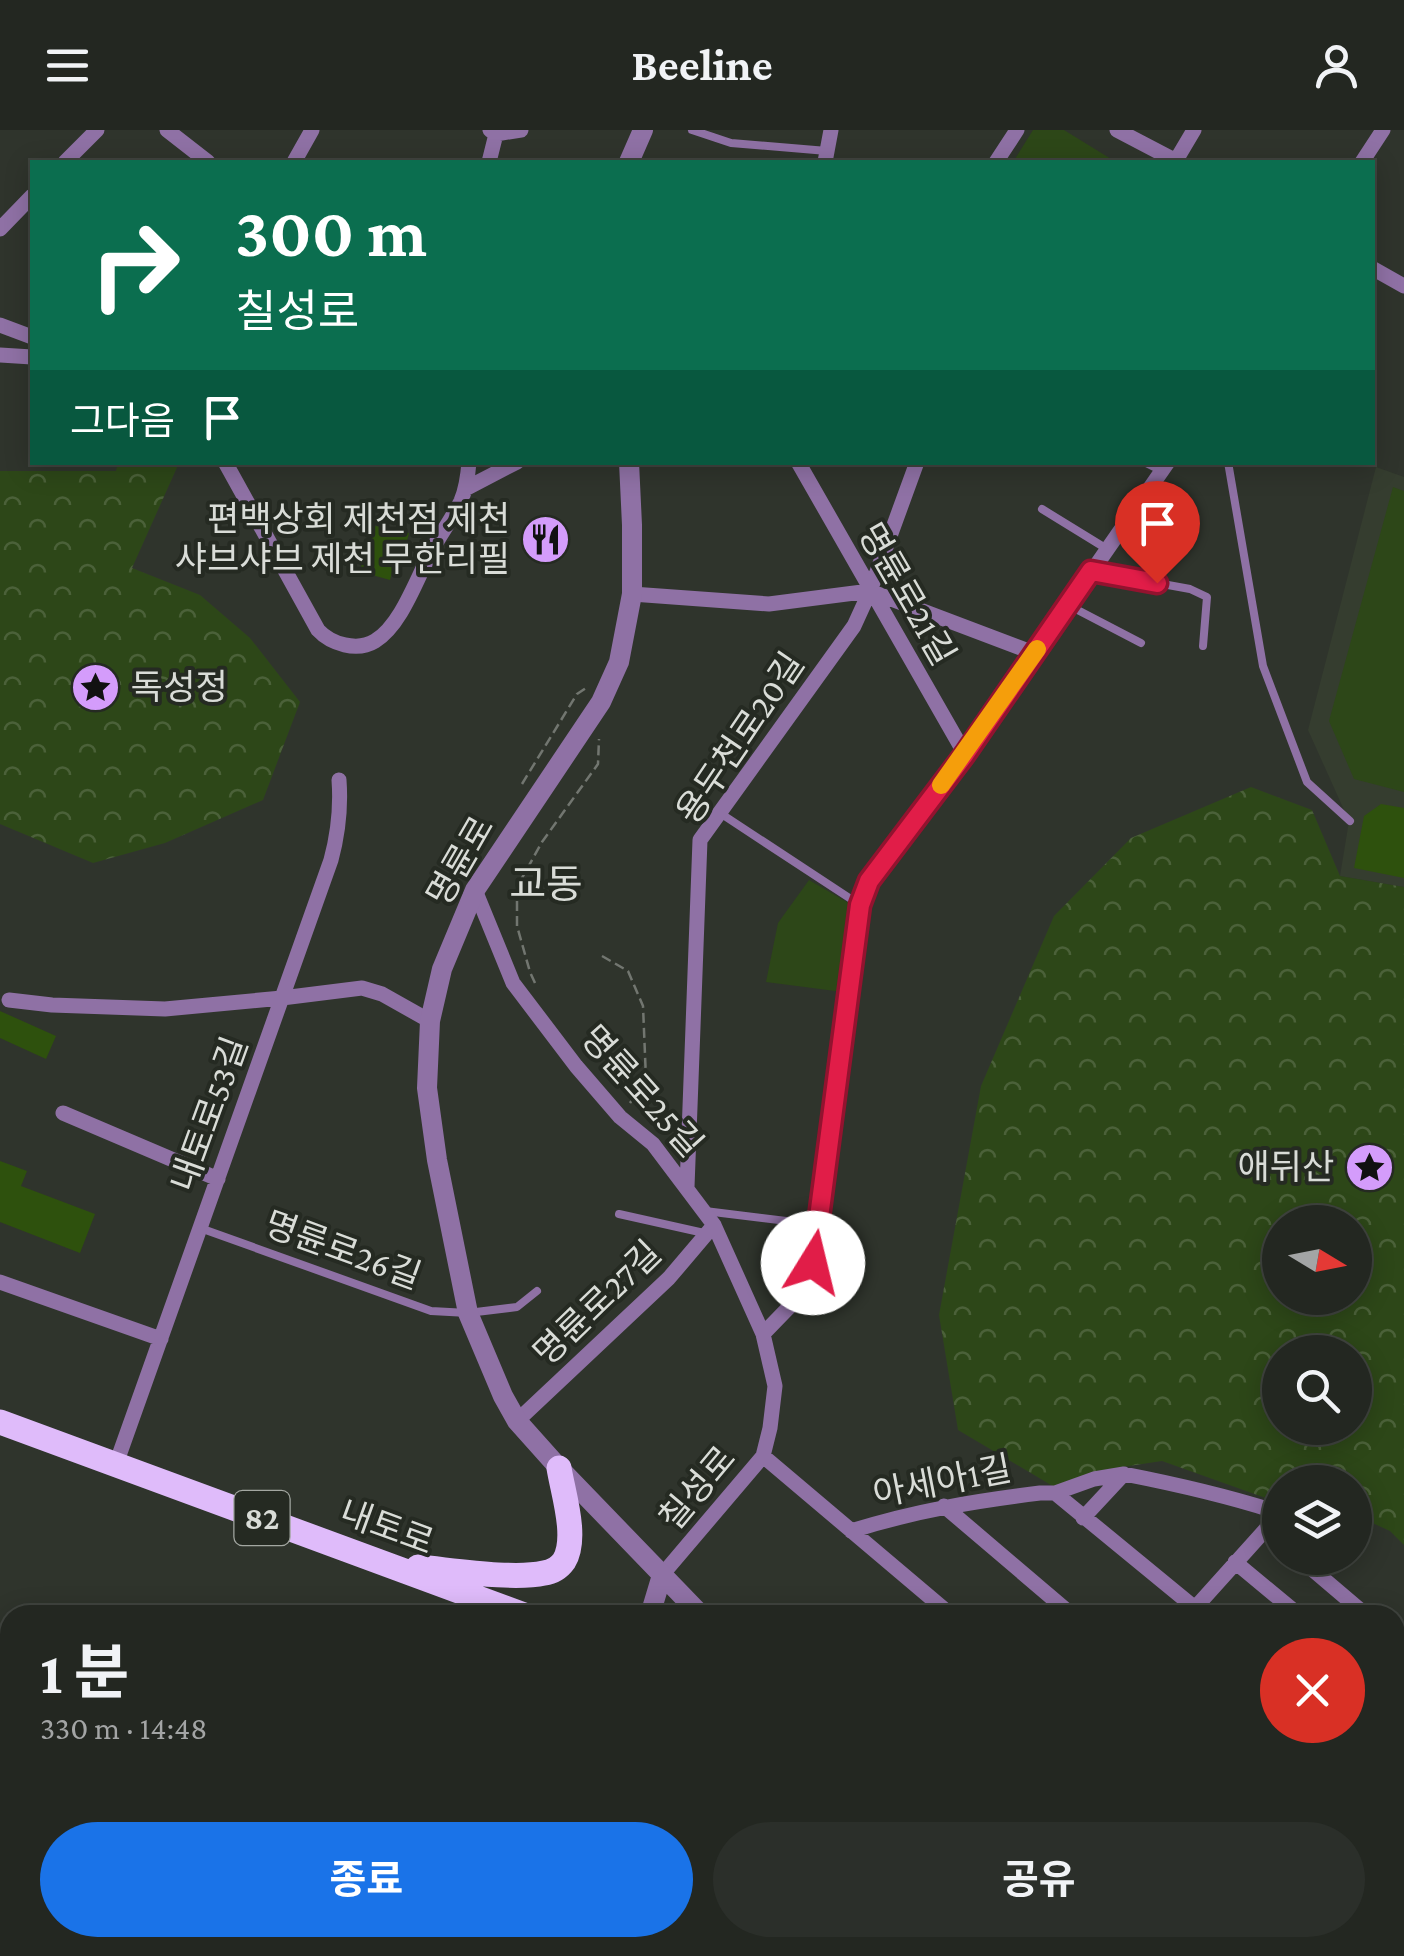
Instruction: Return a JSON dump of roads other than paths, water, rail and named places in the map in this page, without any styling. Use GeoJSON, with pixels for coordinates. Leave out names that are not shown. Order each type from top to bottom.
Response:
{"type":"FeatureCollection","features":[{"type":"Feature","properties":{"kind":"main road","name":"내토로"},"geometry":{"type":"LineString","coordinates":[[0,1422],[497,1605]]}},
{"type":"Feature","properties":{"kind":"main road"},"geometry":{"type":"LineString","coordinates":[[388,1564],[528,1574],[556,1570],[568,1550],[570,1527],[559,1468]]}},
{"type":"Feature","properties":{"kind":"street"},"geometry":{"type":"LineString","coordinates":[[67,160],[97,130]]}},
{"type":"Feature","properties":{"kind":"street"},"geometry":{"type":"LineString","coordinates":[[167,130],[205,160]]}},
{"type":"Feature","properties":{"kind":"street"},"geometry":{"type":"LineString","coordinates":[[295,160],[312,130]]}},
{"type":"Feature","properties":{"kind":"street"},"geometry":{"type":"LineString","coordinates":[[489,160],[493,132],[521,130]]}},
{"type":"Feature","properties":{"kind":"street"},"geometry":{"type":"LineString","coordinates":[[630,160],[644,130]]}},
{"type":"Feature","properties":{"kind":"street"},"geometry":{"type":"LineString","coordinates":[[826,156],[830,130]]}},
{"type":"Feature","properties":{"kind":"street"},"geometry":{"type":"LineString","coordinates":[[997,160],[1017,130]]}},
{"type":"Feature","properties":{"kind":"street"},"geometry":{"type":"LineString","coordinates":[[1117,130],[1172,160]]}},
{"type":"Feature","properties":{"kind":"street"},"geometry":{"type":"LineString","coordinates":[[1177,160],[1194,130]]}},
{"type":"Feature","properties":{"kind":"street"},"geometry":{"type":"LineString","coordinates":[[1363,160],[1383,130]]}},
{"type":"Feature","properties":{"kind":"street"},"geometry":{"type":"LineString","coordinates":[[0,229],[30,198]]}},
{"type":"Feature","properties":{"kind":"street"},"geometry":{"type":"LineString","coordinates":[[1375,270],[1404,286]]}},
{"type":"Feature","properties":{"kind":"street"},"geometry":{"type":"LineString","coordinates":[[0,325],[30,336]]}},
{"type":"Feature","properties":{"kind":"street"},"geometry":{"type":"LineString","coordinates":[[0,355],[30,357]]}},
{"type":"Feature","properties":{"kind":"street"},"geometry":{"type":"LineString","coordinates":[[228,465],[318,630],[326,638],[350,646],[370,644],[394,623],[460,503],[469,465]]}},
{"type":"Feature","properties":{"kind":"street"},"geometry":{"type":"LineString","coordinates":[[465,489],[511,465]]}},
{"type":"Feature","properties":{"kind":"street","name":"명륜로"},"geometry":{"type":"LineString","coordinates":[[629,465],[632,594],[619,662],[601,702],[475,890],[442,969],[430,1021],[427,1088],[468,1313],[503,1396],[517,1421],[559,1468],[691,1605]]}},
{"type":"Feature","properties":{"kind":"street","name":"명륜로21길"},"geometry":{"type":"LineString","coordinates":[[800,465],[965,754]]}},
{"type":"Feature","properties":{"kind":"street","name":"용두천로20길"},"geometry":{"type":"LineString","coordinates":[[687,1187],[700,840],[854,626],[916,465]]}},
{"type":"Feature","properties":{"kind":"street"},"geometry":{"type":"LineString","coordinates":[[763,1334],[795,1300],[813,1263],[860,905],[869,881],[965,754],[1165,466]]}},
{"type":"Feature","properties":{"kind":"street"},"geometry":{"type":"LineString","coordinates":[[632,594],[769,604],[870,591],[1034,653]]}},
{"type":"Feature","properties":{"kind":"street","name":"내토로53길"},"geometry":{"type":"LineString","coordinates":[[116,1464],[331,860],[337,838],[339,780]]}},
{"type":"Feature","properties":{"kind":"street","name":"명륜로25길"},"geometry":{"type":"LineString","coordinates":[[475,890],[513,982],[576,1066],[620,1117],[653,1144],[687,1187],[704,1211],[763,1334]]}},
{"type":"Feature","properties":{"kind":"street"},"geometry":{"type":"LineString","coordinates":[[9,1000],[165,1009],[362,988],[382,994],[430,1021]]}},
{"type":"Feature","properties":{"kind":"street"},"geometry":{"type":"LineString","coordinates":[[63,1114],[218,1179]]}},
{"type":"Feature","properties":{"kind":"street","name":"명륜로27길"},"geometry":{"type":"LineString","coordinates":[[517,1421],[668,1278],[711,1230]]}},
{"type":"Feature","properties":{"kind":"street"},"geometry":{"type":"LineString","coordinates":[[0,1282],[161,1339]]}},
{"type":"Feature","properties":{"kind":"street","name":"칠성로"},"geometry":{"type":"LineString","coordinates":[[662,1575],[763,1456],[775,1386],[763,1334]]}},
{"type":"Feature","properties":{"kind":"street"},"geometry":{"type":"LineString","coordinates":[[763,1456],[939,1605]]}},
{"type":"Feature","properties":{"kind":"street"},"geometry":{"type":"LineString","coordinates":[[1083,1518],[1124,1474]]}},
{"type":"Feature","properties":{"kind":"street"},"geometry":{"type":"LineString","coordinates":[[1054,1493],[1094,1479],[1124,1474],[1226,1495],[1262,1507]]}},
{"type":"Feature","properties":{"kind":"street","name":"아세아1길"},"geometry":{"type":"LineString","coordinates":[[851,1531],[944,1506],[1054,1493],[1187,1605]]}},
{"type":"Feature","properties":{"kind":"street"},"geometry":{"type":"LineString","coordinates":[[944,1506],[1060,1605]]}},
{"type":"Feature","properties":{"kind":"street"},"geometry":{"type":"LineString","coordinates":[[1201,1605],[1262,1533]]}},
{"type":"Feature","properties":{"kind":"street"},"geometry":{"type":"LineString","coordinates":[[1235,1562],[1286,1605]]}},
{"type":"Feature","properties":{"kind":"street"},"geometry":{"type":"LineString","coordinates":[[653,1605],[662,1575]]}},
{"type":"Feature","properties":{"kind":"street"},"geometry":{"type":"LineString","coordinates":[[1319,1575],[1354,1605]]}},
{"type":"Feature","properties":{"kind":"lane"},"geometry":{"type":"LineString","coordinates":[[692,130],[730,143],[826,156]]}},
{"type":"Feature","properties":{"kind":"lane"},"geometry":{"type":"LineString","coordinates":[[1229,465],[1263,666],[1307,782],[1350,821]]}},
{"type":"Feature","properties":{"kind":"lane"},"geometry":{"type":"LineString","coordinates":[[1042,509],[1107,549]]}},
{"type":"Feature","properties":{"kind":"lane"},"geometry":{"type":"LineString","coordinates":[[1091,571],[1190,589],[1207,597],[1203,646]]}},
{"type":"Feature","properties":{"kind":"lane"},"geometry":{"type":"LineString","coordinates":[[1068,605],[1141,643]]}},
{"type":"Feature","properties":{"kind":"lane"},"geometry":{"type":"LineString","coordinates":[[720,813],[860,905]]}},
{"type":"Feature","properties":{"kind":"lane"},"geometry":{"type":"LineString","coordinates":[[704,1211],[819,1225]]}},
{"type":"Feature","properties":{"kind":"lane"},"geometry":{"type":"LineString","coordinates":[[618,1214],[711,1230]]}},
{"type":"Feature","properties":{"kind":"lane","name":"명륜로26길"},"geometry":{"type":"LineString","coordinates":[[200,1228],[431,1311],[468,1313]]}},
{"type":"Feature","properties":{"kind":"lane"},"geometry":{"type":"LineString","coordinates":[[468,1313],[517,1307],[537,1292]]}},
{"type":"Feature","properties":{"kind":"place","name":"편백상회 제천점 제천 샤브샤브 제천 무한리필"},"geometry":{"type":"Point","coordinates":[545,539]}},
{"type":"Feature","properties":{"kind":"place","name":"독성정"},"geometry":{"type":"Point","coordinates":[96,687]}},
{"type":"Feature","properties":{"kind":"place","name":"애뒤산"},"geometry":{"type":"Point","coordinates":[1369,1167]}},
{"type":"Feature","properties":{"kind":"district","name":"교동"},"geometry":{"type":"Point","coordinates":[546,884]}}]}
